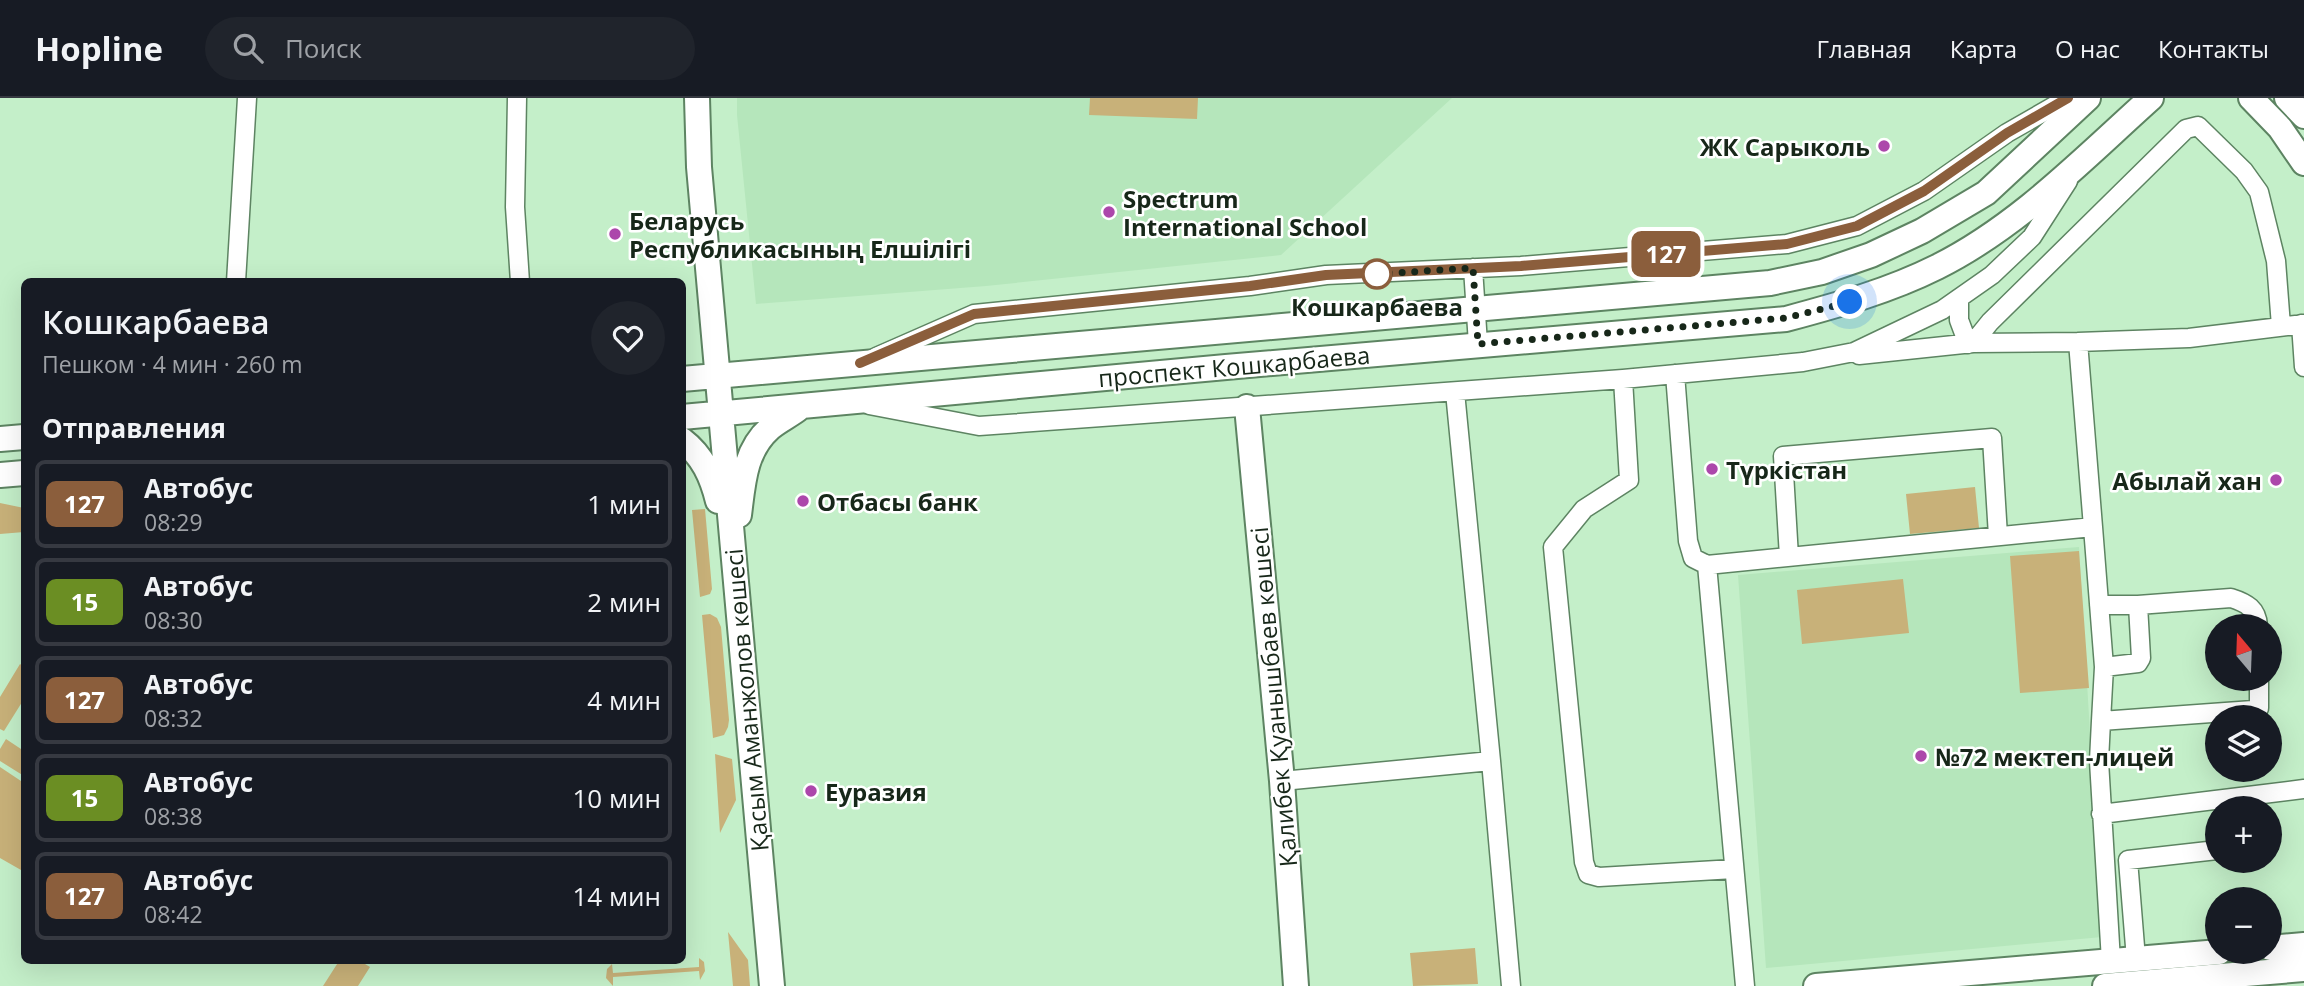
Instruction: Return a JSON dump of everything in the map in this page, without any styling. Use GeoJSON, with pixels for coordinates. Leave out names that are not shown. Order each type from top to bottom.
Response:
{"type":"FeatureCollection","features":[{"type":"Feature","properties":{"kind":"main road","name":"Қасым Аманжолов көшесі"},"geometry":{"type":"LineString","coordinates":[[697,98],[699,167],[772,986]]}},
{"type":"Feature","properties":{"kind":"main road"},"geometry":{"type":"LineString","coordinates":[[686,379],[1770,284],[1834,268],[1871,255],[1922,231],[1986,193],[2088,98]]}},
{"type":"Feature","properties":{"kind":"main road","name":"проспект Кошкарбаева"},"geometry":{"type":"LineString","coordinates":[[686,417],[1786,318],[1850,302],[1902,283],[1940,265],[2010,222],[2077,166],[2151,98]]}},
{"type":"Feature","properties":{"kind":"main road"},"geometry":{"type":"LineString","coordinates":[[2251,98],[2280,128],[2304,163]]}},
{"type":"Feature","properties":{"kind":"main road"},"geometry":{"type":"LineString","coordinates":[[2287,98],[2304,116]]}},
{"type":"Feature","properties":{"kind":"main road","name":"Қалибек Қуанышбаев көшесі"},"geometry":{"type":"LineString","coordinates":[[1247,407],[1282,781],[1296,986]]}},
{"type":"Feature","properties":{"kind":"main road"},"geometry":{"type":"LineString","coordinates":[[733,564],[748,460],[770,428],[800,408]]}},
{"type":"Feature","properties":{"kind":"main road"},"geometry":{"type":"LineString","coordinates":[[0,439],[21,437]]}},
{"type":"Feature","properties":{"kind":"main road"},"geometry":{"type":"LineString","coordinates":[[686,443],[697,452],[714,484],[733,564]]}},
{"type":"Feature","properties":{"kind":"main road"},"geometry":{"type":"LineString","coordinates":[[0,475],[21,473]]}},
{"type":"Feature","properties":{"kind":"main road"},"geometry":{"type":"LineString","coordinates":[[2282,947],[2304,945]]}},
{"type":"Feature","properties":{"kind":"main road"},"geometry":{"type":"LineString","coordinates":[[1816,986],[2205,953]]}},
{"type":"Feature","properties":{"kind":"main road"},"geometry":{"type":"LineString","coordinates":[[2105,986],[2304,969]]}},
{"type":"Feature","properties":{"kind":"main road"},"geometry":{"type":"LineString","coordinates":[[2175,980],[2206,986]]}},
{"type":"Feature","properties":{"kind":"street"},"geometry":{"type":"LineString","coordinates":[[236,278],[247,98]]}},
{"type":"Feature","properties":{"kind":"street"},"geometry":{"type":"LineString","coordinates":[[517,98],[515,207],[520,278]]}},
{"type":"Feature","properties":{"kind":"street"},"geometry":{"type":"LineString","coordinates":[[860,363],[974,314],[1250,286],[1326,275],[1521,266],[1787,244],[1857,226],[1924,191],[2007,133],[2068,98]]}},
{"type":"Feature","properties":{"kind":"street"},"geometry":{"type":"LineString","coordinates":[[1970,343],[2192,126],[2198,126],[2220,145],[2259,192],[2276,261],[2281,326]]}},
{"type":"Feature","properties":{"kind":"street"},"geometry":{"type":"LineString","coordinates":[[1810,361],[1854,352],[1915,324],[1992,275],[2032,237],[2077,166]]}},
{"type":"Feature","properties":{"kind":"street"},"geometry":{"type":"LineString","coordinates":[[1473,268],[1478,344]]}},
{"type":"Feature","properties":{"kind":"street"},"geometry":{"type":"LineString","coordinates":[[1959,298],[1959,320],[1970,343]]}},
{"type":"Feature","properties":{"kind":"street"},"geometry":{"type":"LineString","coordinates":[[857,402],[979,426],[1623,379],[1970,343],[2189,338],[2303,324],[2304,367]]}},
{"type":"Feature","properties":{"kind":"street"},"geometry":{"type":"LineString","coordinates":[[2078,342],[2104,667],[2099,761],[2101,814],[2123,960]]}},
{"type":"Feature","properties":{"kind":"street"},"geometry":{"type":"LineString","coordinates":[[1675,374],[1688,541],[1693,558],[1707,565],[2093,527]]}},
{"type":"Feature","properties":{"kind":"street"},"geometry":{"type":"LineString","coordinates":[[1623,379],[1629,480],[1584,509],[1553,548],[1584,862],[1588,874],[1599,877],[1734,869]]}},
{"type":"Feature","properties":{"kind":"street"},"geometry":{"type":"LineString","coordinates":[[1455,391],[1511,986]]}},
{"type":"Feature","properties":{"kind":"street"},"geometry":{"type":"LineString","coordinates":[[1789,557],[1783,457],[1992,438],[1998,536]]}},
{"type":"Feature","properties":{"kind":"street"},"geometry":{"type":"LineString","coordinates":[[1707,565],[1745,986]]}},
{"type":"Feature","properties":{"kind":"street"},"geometry":{"type":"LineString","coordinates":[[2099,605],[2231,598],[2246,602],[2256,614]]}},
{"type":"Feature","properties":{"kind":"street"},"geometry":{"type":"LineString","coordinates":[[2104,667],[2138,663],[2141,658],[2138,605]]}},
{"type":"Feature","properties":{"kind":"street"},"geometry":{"type":"LineString","coordinates":[[2101,721],[2253,710],[2259,708],[2260,691]]}},
{"type":"Feature","properties":{"kind":"street"},"geometry":{"type":"LineString","coordinates":[[1282,781],[1491,761]]}},
{"type":"Feature","properties":{"kind":"street"},"geometry":{"type":"LineString","coordinates":[[2101,814],[2304,789]]}},
{"type":"Feature","properties":{"kind":"street"},"geometry":{"type":"LineString","coordinates":[[2123,960],[2128,860],[2205,851]]}},
{"type":"Feature","properties":{"kind":"shaded area"},"geometry":{"type":"Polygon","coordinates":[[[737,98],[1452,98],[1281,255],[986,286],[756,304],[737,98]]]}},
{"type":"Feature","properties":{"kind":"shaded area"},"geometry":{"type":"Polygon","coordinates":[[[1090,98],[1198,98],[1197,119],[1089,115],[1090,98]]]}},
{"type":"Feature","properties":{"kind":"shaded area"},"geometry":{"type":"Polygon","coordinates":[[[1975,487],[1979,528],[1910,534],[1906,494],[1975,487]]]}},
{"type":"Feature","properties":{"kind":"shaded area"},"geometry":{"type":"Polygon","coordinates":[[[0,503],[21,507],[21,532],[0,534],[0,503]]]}},
{"type":"Feature","properties":{"kind":"shaded area"},"geometry":{"type":"Polygon","coordinates":[[[705,509],[712,589],[710,594],[700,597],[692,510],[705,509]]]}},
{"type":"Feature","properties":{"kind":"shaded area","name":"№72 мектеп-лицей"},"geometry":{"type":"Polygon","coordinates":[[[2079,547],[2102,937],[1766,968],[1738,575],[2079,547]]]}},
{"type":"Feature","properties":{"kind":"shaded area"},"geometry":{"type":"Polygon","coordinates":[[[2079,551],[2089,688],[2020,693],[2010,556],[2079,551]]]}},
{"type":"Feature","properties":{"kind":"shaded area"},"geometry":{"type":"Polygon","coordinates":[[[1903,579],[1909,633],[1802,644],[1797,590],[1903,579]]]}},
{"type":"Feature","properties":{"kind":"shaded area"},"geometry":{"type":"Polygon","coordinates":[[[710,614],[717,618],[721,627],[729,720],[724,735],[713,738],[702,615],[710,614]]]}},
{"type":"Feature","properties":{"kind":"shaded area"},"geometry":{"type":"Polygon","coordinates":[[[20,664],[21,704],[4,731],[0,729],[0,697],[20,664]]]}},
{"type":"Feature","properties":{"kind":"shaded area"},"geometry":{"type":"Polygon","coordinates":[[[6,739],[21,749],[21,774],[0,761],[0,749],[6,739]]]}},
{"type":"Feature","properties":{"kind":"shaded area"},"geometry":{"type":"Polygon","coordinates":[[[715,754],[732,759],[736,800],[720,833],[715,754]]]}},
{"type":"Feature","properties":{"kind":"shaded area"},"geometry":{"type":"Polygon","coordinates":[[[0,767],[21,781],[21,870],[0,858],[0,767]]]}},
{"type":"Feature","properties":{"kind":"shaded area"},"geometry":{"type":"Polygon","coordinates":[[[728,932],[748,960],[750,986],[733,986],[728,932]]]}},
{"type":"Feature","properties":{"kind":"shaded area"},"geometry":{"type":"Polygon","coordinates":[[[1475,948],[1478,984],[1413,986],[1410,953],[1475,948]]]}},
{"type":"Feature","properties":{"kind":"shaded area"},"geometry":{"type":"Polygon","coordinates":[[[699,958],[704,962],[705,971],[700,980],[699,971],[613,977],[613,986],[606,978],[607,969],[612,964],[613,973],[699,967],[699,958]]]}},
{"type":"Feature","properties":{"kind":"shaded area"},"geometry":{"type":"Polygon","coordinates":[[[337,964],[365,964],[370,967],[358,986],[323,986],[337,964]]]}},
{"type":"Feature","properties":{"kind":"bus line","name":"127"},"geometry":{"type":"LineString","coordinates":[[860,363],[974,314],[1250,286],[1326,275],[1521,266],[1787,244],[1857,226],[1924,191],[2007,133],[2068,98]]}},
{"type":"Feature","properties":{"kind":"place","name":"ЖК Сарыколь"},"geometry":{"type":"Point","coordinates":[1884,146]}},
{"type":"Feature","properties":{"kind":"place","name":"Spectrum International School"},"geometry":{"type":"Point","coordinates":[1109,212]}},
{"type":"Feature","properties":{"kind":"place","name":"Беларусь Республикасының Елшілігі"},"geometry":{"type":"Point","coordinates":[615,234]}},
{"type":"Feature","properties":{"kind":"place","name":"Кошкарбаева"},"geometry":{"type":"Point","coordinates":[1377,274]}},
{"type":"Feature","properties":{"kind":"place","name":"Түркістан"},"geometry":{"type":"Point","coordinates":[1712,469]}},
{"type":"Feature","properties":{"kind":"place","name":"Абылай хан"},"geometry":{"type":"Point","coordinates":[2276,480]}},
{"type":"Feature","properties":{"kind":"place","name":"Отбасы банк"},"geometry":{"type":"Point","coordinates":[803,501]}},
{"type":"Feature","properties":{"kind":"place","name":"№72 мектеп-лицей"},"geometry":{"type":"Point","coordinates":[1921,756]}},
{"type":"Feature","properties":{"kind":"place","name":"Еуразия"},"geometry":{"type":"Point","coordinates":[811,791]}},
{"type":"Feature","properties":{"kind":"route"},"geometry":{"type":"LineString","coordinates":[[1377,274],[1473,268],[1478,344],[1786,318],[1850,302]]}}]}
